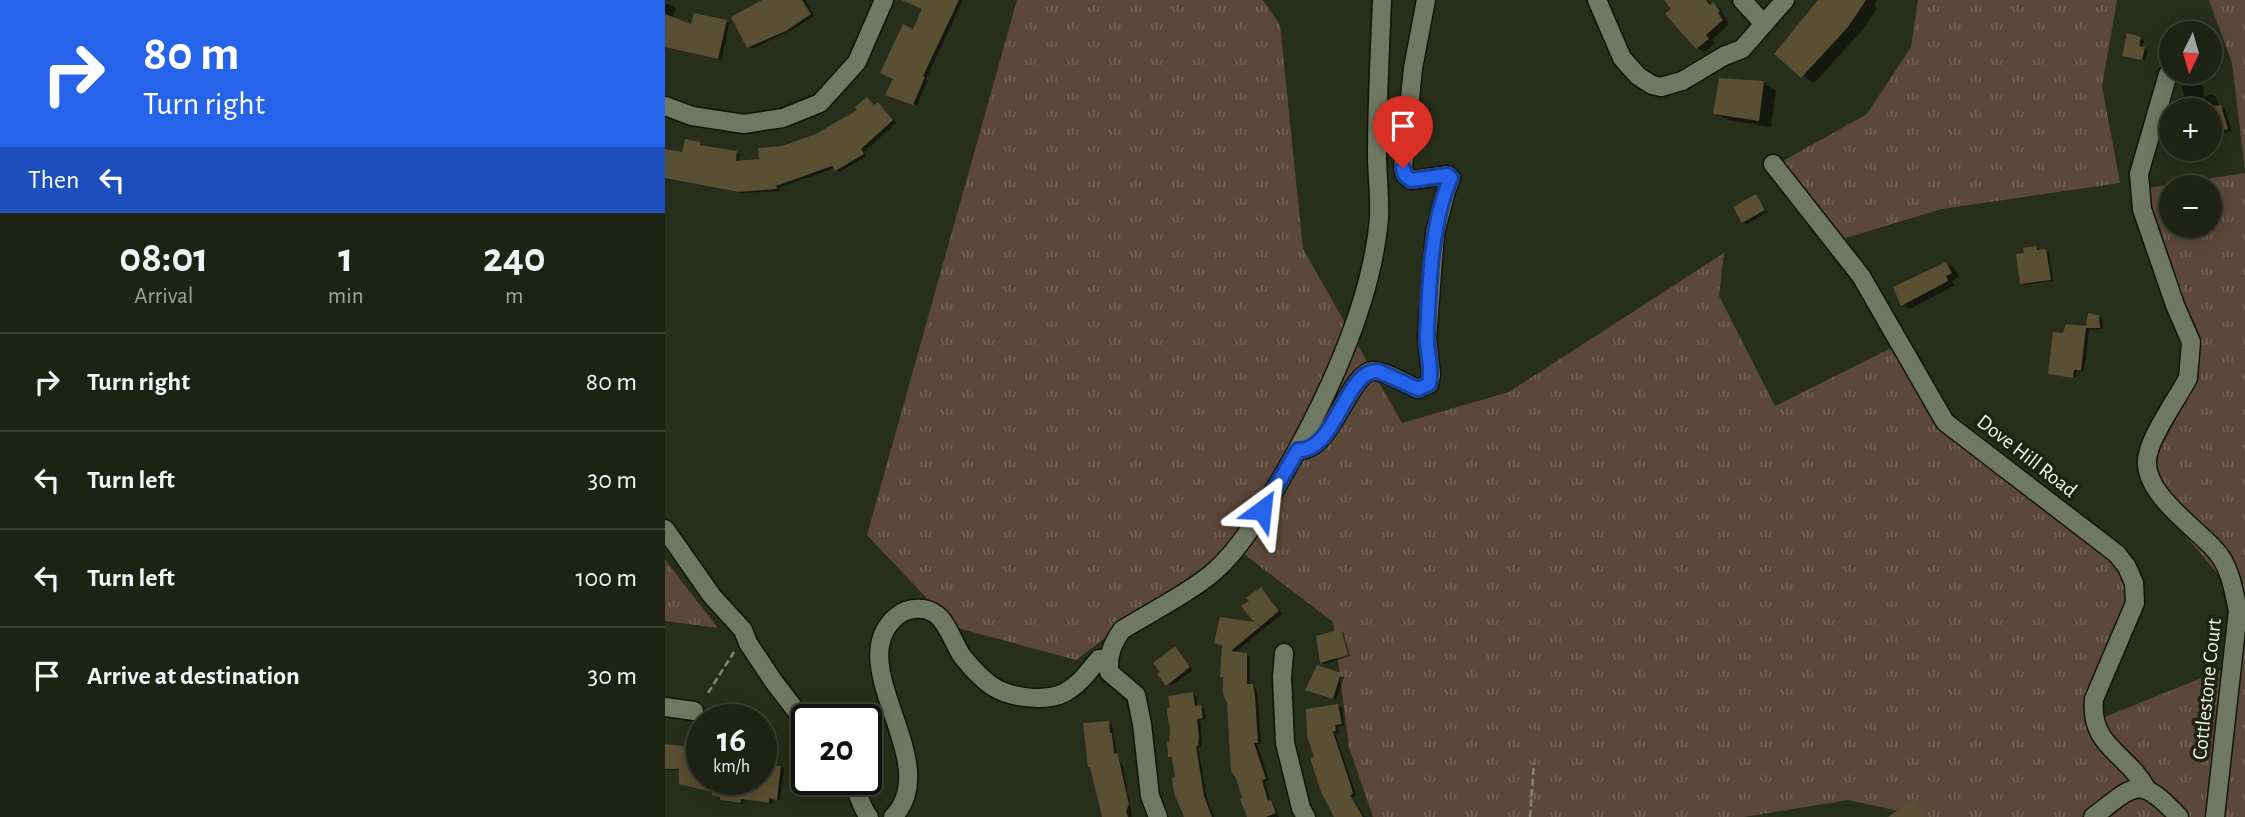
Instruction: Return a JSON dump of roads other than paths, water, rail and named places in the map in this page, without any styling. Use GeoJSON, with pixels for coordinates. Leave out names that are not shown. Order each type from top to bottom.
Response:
{"type":"FeatureCollection","features":[{"type":"Feature","properties":{"kind":"street"},"geometry":{"type":"LineString","coordinates":[[665,106],[692,116],[744,124],[783,118],[820,103],[857,62],[884,0]]}},
{"type":"Feature","properties":{"kind":"street"},"geometry":{"type":"LineString","coordinates":[[1158,817],[1150,796],[1136,695],[1109,672],[1108,659],[1113,642],[1122,630],[1215,571],[1236,549],[1262,510],[1321,408],[1365,288],[1377,235],[1377,117],[1382,0]]}},
{"type":"Feature","properties":{"kind":"street"},"geometry":{"type":"LineString","coordinates":[[1298,450],[1307,450],[1315,445],[1363,375],[1373,370],[1418,389],[1429,384],[1431,375],[1427,338],[1435,233],[1445,191],[1451,178],[1448,175],[1411,180],[1405,175],[1403,156],[1413,68],[1426,0]]}},
{"type":"Feature","properties":{"kind":"street"},"geometry":{"type":"LineString","coordinates":[[1597,0],[1622,58],[1638,76],[1652,85],[1672,86],[1742,49],[1785,0]]}},
{"type":"Feature","properties":{"kind":"street"},"geometry":{"type":"LineString","coordinates":[[1742,0],[1764,24]]}},
{"type":"Feature","properties":{"kind":"street","name":"Cottlestone Court"},"geometry":{"type":"LineString","coordinates":[[2165,84],[2139,174],[2142,209],[2175,305],[2191,342],[2188,378],[2147,456],[2150,478],[2168,505],[2218,553],[2233,586],[2238,611],[2215,817]]}},
{"type":"Feature","properties":{"kind":"street","name":"Dove Hill Road"},"geometry":{"type":"LineString","coordinates":[[1773,164],[1861,276],[1945,422],[2117,554],[2127,567],[2134,583],[2135,603],[2094,699],[2093,711],[2098,731],[2115,754],[2139,775],[2146,788],[2159,796],[2179,817]]}},
{"type":"Feature","properties":{"kind":"street"},"geometry":{"type":"LineString","coordinates":[[665,529],[712,596],[744,634],[791,704]]}},
{"type":"Feature","properties":{"kind":"street"},"geometry":{"type":"LineString","coordinates":[[893,817],[904,800],[907,765],[885,690],[880,650],[884,631],[898,615],[919,608],[937,615],[974,671],[993,687],[1006,693],[1037,697],[1063,693],[1081,679],[1099,659],[1108,659]]}},
{"type":"Feature","properties":{"kind":"street"},"geometry":{"type":"LineString","coordinates":[[1284,653],[1282,677],[1285,743],[1305,817]]}},
{"type":"Feature","properties":{"kind":"street"},"geometry":{"type":"LineString","coordinates":[[665,707],[686,710]]}},
{"type":"Feature","properties":{"kind":"street"},"geometry":{"type":"LineString","coordinates":[[2093,817],[2125,793],[2146,788]]}},
{"type":"Feature","properties":{"kind":"street"},"geometry":{"type":"LineString","coordinates":[[860,795],[869,817]]}}]}
